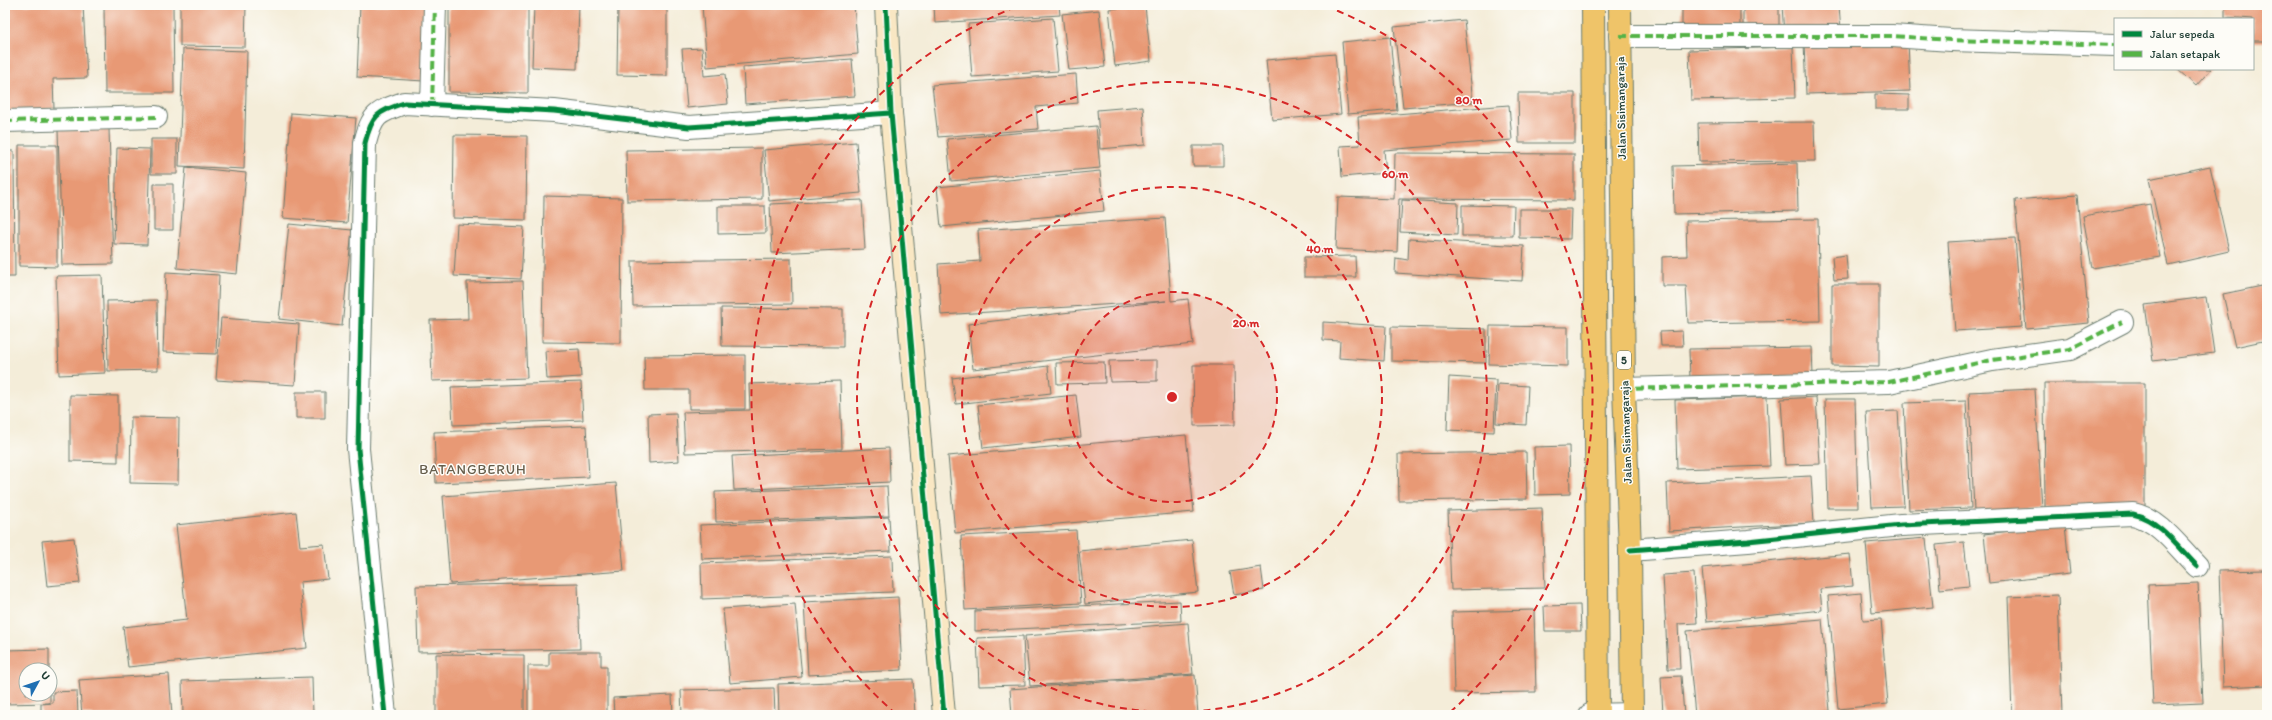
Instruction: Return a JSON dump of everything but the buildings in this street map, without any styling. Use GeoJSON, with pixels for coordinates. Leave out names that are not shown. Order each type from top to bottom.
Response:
{"type":"FeatureCollection","features":[{"type":"Feature","properties":{"kind":"highway"},"geometry":{"type":"LineString","coordinates":[[1593,5],[1596,715]]}},
{"type":"Feature","properties":{"kind":"highway","name":"Jalan Sisimangaraja"},"geometry":{"type":"LineString","coordinates":[[1620,5],[1624,389],[1630,550],[1632,714]]}},
{"type":"Feature","properties":{"kind":"street"},"geometry":{"type":"LineString","coordinates":[[432,104],[435,5]]}},
{"type":"Feature","properties":{"kind":"street"},"geometry":{"type":"LineString","coordinates":[[886,5],[891,113],[944,715]]}},
{"type":"Feature","properties":{"kind":"street"},"geometry":{"type":"LineString","coordinates":[[1620,36],[1892,36],[1951,40],[2114,45]]}},
{"type":"Feature","properties":{"kind":"street"},"geometry":{"type":"LineString","coordinates":[[386,715],[358,450],[365,143],[370,123],[385,109],[404,103],[554,111],[689,127],[891,113]]}},
{"type":"Feature","properties":{"kind":"street"},"geometry":{"type":"LineString","coordinates":[[5,122],[156,117]]}},
{"type":"Feature","properties":{"kind":"street"},"geometry":{"type":"LineString","coordinates":[[1624,389],[1889,382],[1992,360],[2070,349],[2122,322]]}},
{"type":"Feature","properties":{"kind":"street"},"geometry":{"type":"LineString","coordinates":[[1630,550],[1748,541],[1902,525],[2127,514],[2146,517],[2159,526],[2197,566]]}},
{"type":"Feature","properties":{"kind":"street"},"geometry":{"type":"LineString","coordinates":[[1596,715],[1632,714]]}},
{"type":"Feature","properties":{"kind":"marked path"},"geometry":{"type":"LineString","coordinates":[[432,105],[435,5]]}},
{"type":"Feature","properties":{"kind":"marked path"},"geometry":{"type":"LineString","coordinates":[[1620,36],[1892,36],[1951,40],[2114,45]]}},
{"type":"Feature","properties":{"kind":"marked path"},"geometry":{"type":"LineString","coordinates":[[5,121],[156,117]]}},
{"type":"Feature","properties":{"kind":"marked path"},"geometry":{"type":"LineString","coordinates":[[1624,389],[1889,382],[1992,360],[2070,349],[2122,322]]}},
{"type":"Feature","properties":{"kind":"cycle path"},"geometry":{"type":"LineString","coordinates":[[886,5],[891,113],[944,715]]}},
{"type":"Feature","properties":{"kind":"cycle path"},"geometry":{"type":"LineString","coordinates":[[385,715],[358,449],[365,143],[373,120],[382,112],[404,103],[554,111],[689,127],[891,113]]}},
{"type":"Feature","properties":{"kind":"cycle path"},"geometry":{"type":"LineString","coordinates":[[1630,550],[1748,541],[1901,525],[2133,514],[2143,517],[2160,528],[2197,566]]}},
{"type":"Feature","properties":{"kind":"district","name":"BATANGBERUH"},"geometry":{"type":"Point","coordinates":[473,469]}}]}
